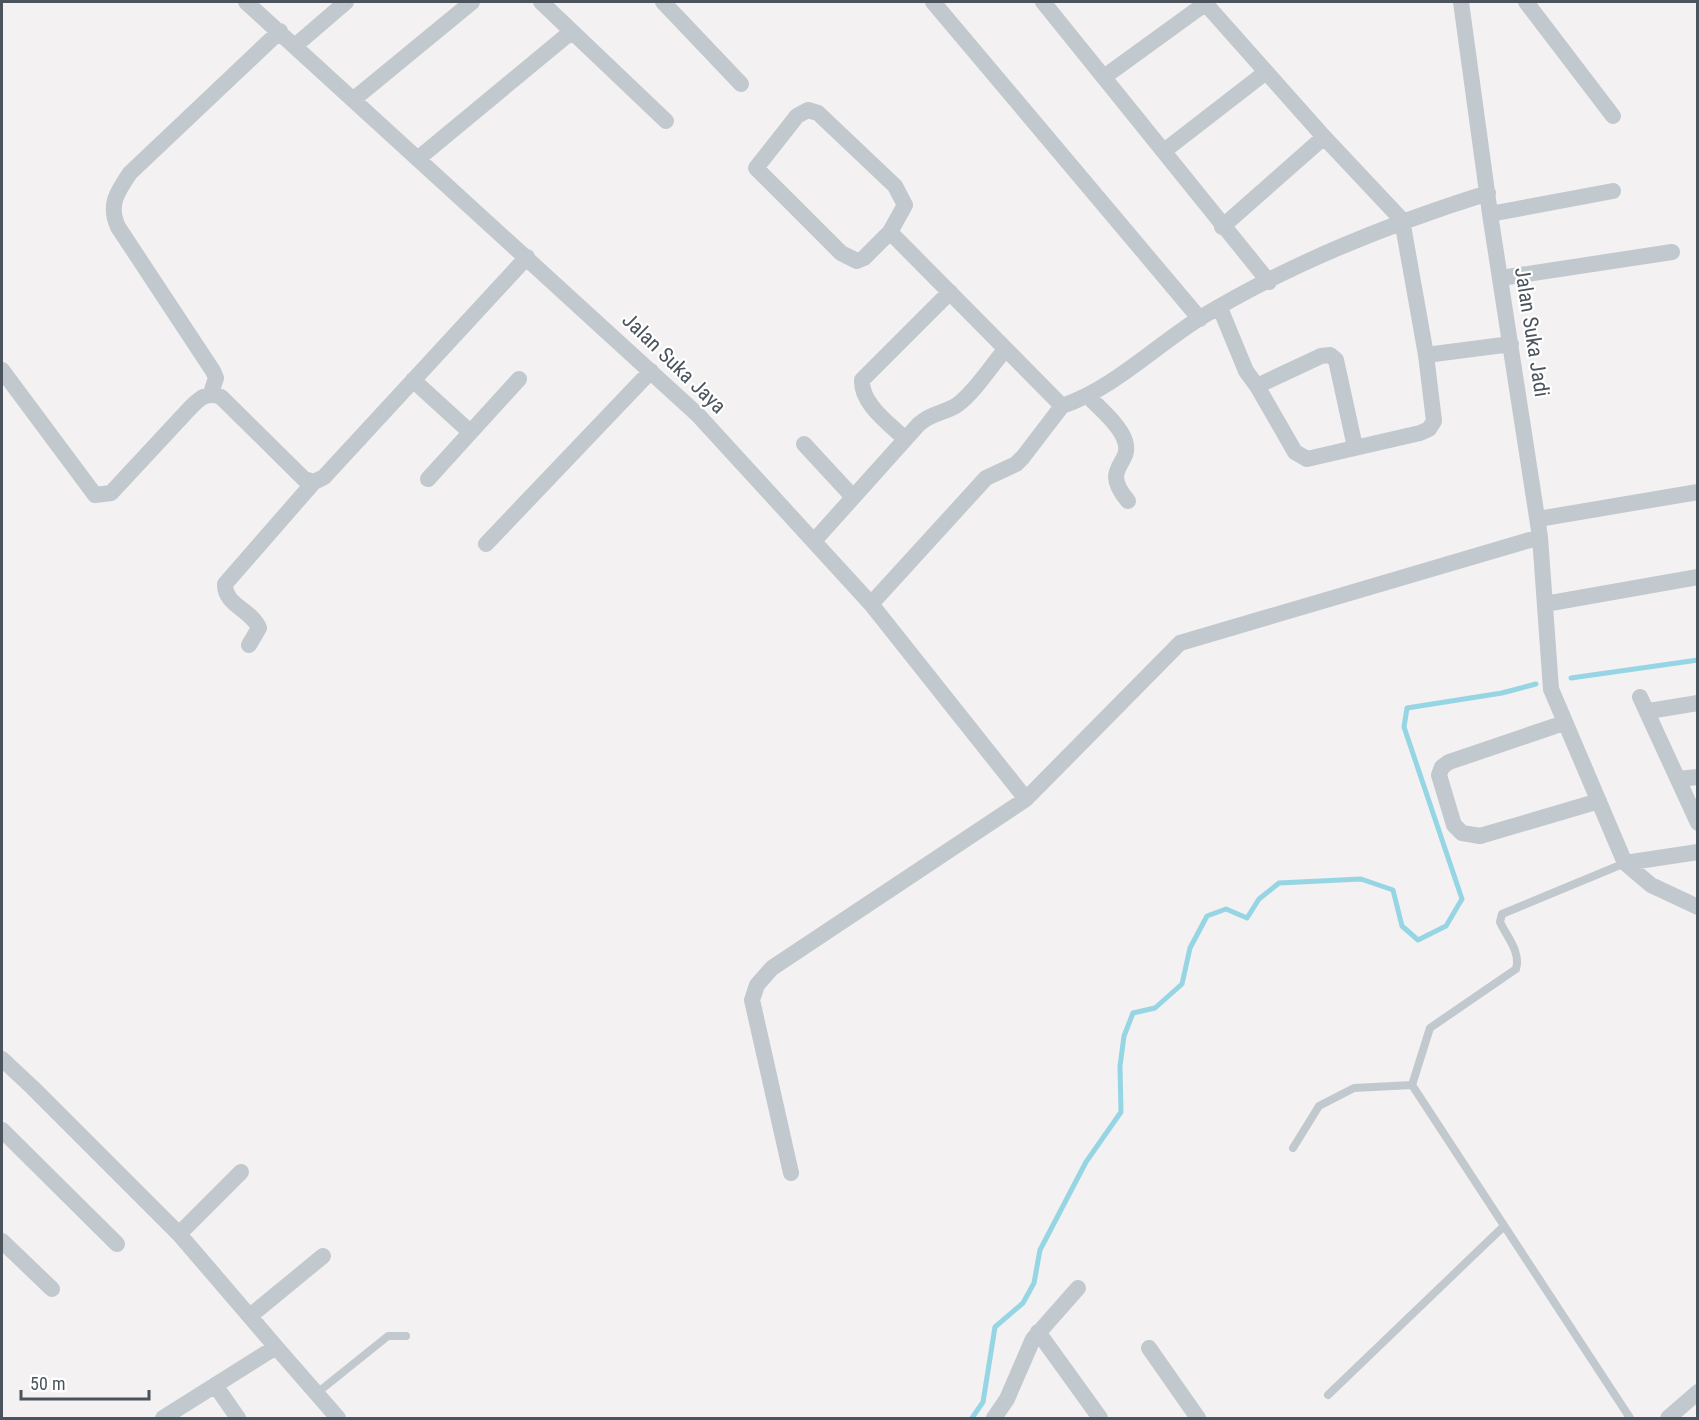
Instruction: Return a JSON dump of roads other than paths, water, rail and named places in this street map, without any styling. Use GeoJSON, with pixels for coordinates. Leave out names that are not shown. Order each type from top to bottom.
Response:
{"type":"FeatureCollection","features":[{"type":"Feature","properties":{"kind":"street","name":"Jalan Suka Jaya"},"geometry":{"type":"LineString","coordinates":[[246,2],[420,157],[698,415],[872,604],[1026,799]]}},
{"type":"Feature","properties":{"kind":"street"},"geometry":{"type":"LineString","coordinates":[[296,45],[346,2]]}},
{"type":"Feature","properties":{"kind":"street"},"geometry":{"type":"LineString","coordinates":[[354,99],[472,2]]}},
{"type":"Feature","properties":{"kind":"street"},"geometry":{"type":"LineString","coordinates":[[541,2],[666,121]]}},
{"type":"Feature","properties":{"kind":"street"},"geometry":{"type":"LineString","coordinates":[[663,2],[741,84]]}},
{"type":"Feature","properties":{"kind":"street"},"geometry":{"type":"LineString","coordinates":[[933,2],[1200,319]]}},
{"type":"Feature","properties":{"kind":"street"},"geometry":{"type":"LineString","coordinates":[[1104,77],[1205,2],[1323,137],[1402,220],[1435,413],[1429,429],[1307,459],[1301,457],[1289,442],[1246,371],[1220,308]]}},
{"type":"Feature","properties":{"kind":"street","name":"Jalan Suka Jadi"},"geometry":{"type":"LineString","coordinates":[[1461,2],[1490,214],[1538,519],[1551,690],[1625,863]]}},
{"type":"Feature","properties":{"kind":"street"},"geometry":{"type":"LineString","coordinates":[[1526,2],[1612,116]]}},
{"type":"Feature","properties":{"kind":"street"},"geometry":{"type":"LineString","coordinates":[[1052,5],[1104,77],[1222,227],[1269,282]]}},
{"type":"Feature","properties":{"kind":"street"},"geometry":{"type":"LineString","coordinates":[[211,393],[216,378],[213,371],[118,227],[112,214],[114,203],[118,190],[130,173],[280,31]]}},
{"type":"Feature","properties":{"kind":"street"},"geometry":{"type":"LineString","coordinates":[[420,157],[571,32]]}},
{"type":"Feature","properties":{"kind":"street"},"geometry":{"type":"LineString","coordinates":[[1164,151],[1266,72]]}},
{"type":"Feature","properties":{"kind":"street"},"geometry":{"type":"LineString","coordinates":[[808,110],[818,113],[895,186],[905,205],[890,232],[864,258],[857,261],[848,257],[841,253],[756,168],[797,116],[808,110]]}},
{"type":"Feature","properties":{"kind":"street"},"geometry":{"type":"LineString","coordinates":[[1222,227],[1323,137]]}},
{"type":"Feature","properties":{"kind":"street"},"geometry":{"type":"LineString","coordinates":[[1490,214],[1613,191]]}},
{"type":"Feature","properties":{"kind":"street"},"geometry":{"type":"LineString","coordinates":[[872,604],[986,478],[1016,464],[1023,458],[1062,405],[1089,397],[1200,319],[1269,282],[1402,220],[1488,192]]}},
{"type":"Feature","properties":{"kind":"street"},"geometry":{"type":"LineString","coordinates":[[890,232],[1062,405]]}},
{"type":"Feature","properties":{"kind":"street"},"geometry":{"type":"LineString","coordinates":[[1501,278],[1672,252]]}},
{"type":"Feature","properties":{"kind":"street"},"geometry":{"type":"LineString","coordinates":[[249,645],[259,628],[257,622],[230,599],[225,591],[225,584],[314,482],[324,477],[527,257]]}},
{"type":"Feature","properties":{"kind":"street"},"geometry":{"type":"LineString","coordinates":[[905,439],[867,400],[861,390],[862,380],[950,292]]}},
{"type":"Feature","properties":{"kind":"street"},"geometry":{"type":"LineString","coordinates":[[1426,355],[1511,344]]}},
{"type":"Feature","properties":{"kind":"street"},"geometry":{"type":"LineString","coordinates":[[814,541],[930,414],[946,412],[960,404],[1005,350]]}},
{"type":"Feature","properties":{"kind":"street"},"geometry":{"type":"LineString","coordinates":[[1257,386],[1321,356],[1330,355],[1339,367],[1355,447]]}},
{"type":"Feature","properties":{"kind":"street"},"geometry":{"type":"LineString","coordinates":[[2,370],[95,495],[111,493],[191,407],[202,397],[211,393],[221,397],[304,479],[314,482]]}},
{"type":"Feature","properties":{"kind":"street"},"geometry":{"type":"LineString","coordinates":[[486,544],[651,371]]}},
{"type":"Feature","properties":{"kind":"street"},"geometry":{"type":"LineString","coordinates":[[428,479],[519,379]]}},
{"type":"Feature","properties":{"kind":"street"},"geometry":{"type":"LineString","coordinates":[[413,380],[470,432]]}},
{"type":"Feature","properties":{"kind":"street"},"geometry":{"type":"LineString","coordinates":[[1089,397],[1126,442],[1126,453],[1116,470],[1115,479],[1119,490],[1128,501]]}},
{"type":"Feature","properties":{"kind":"street"},"geometry":{"type":"LineString","coordinates":[[804,444],[853,497]]}},
{"type":"Feature","properties":{"kind":"street"},"geometry":{"type":"LineString","coordinates":[[1538,519],[1698,492]]}},
{"type":"Feature","properties":{"kind":"street"},"geometry":{"type":"LineString","coordinates":[[791,1173],[752,1000],[757,985],[772,968],[1026,799],[1180,643],[1540,537]]}},
{"type":"Feature","properties":{"kind":"street"},"geometry":{"type":"LineString","coordinates":[[1545,604],[1698,577]]}},
{"type":"Feature","properties":{"kind":"street"},"geometry":{"type":"LineString","coordinates":[[1698,703],[1645,704],[1698,823]]}},
{"type":"Feature","properties":{"kind":"street"},"geometry":{"type":"LineString","coordinates":[[1564,723],[1449,762],[1442,767],[1439,775],[1454,825],[1462,833],[1480,836],[1599,801]]}},
{"type":"Feature","properties":{"kind":"street"},"geometry":{"type":"LineString","coordinates":[[1678,779],[1698,777]]}},
{"type":"Feature","properties":{"kind":"street"},"geometry":{"type":"LineString","coordinates":[[1625,863],[1698,852]]}},
{"type":"Feature","properties":{"kind":"street"},"geometry":{"type":"LineString","coordinates":[[1625,863],[1651,885],[1698,907]]}},
{"type":"Feature","properties":{"kind":"street"},"geometry":{"type":"LineString","coordinates":[[2,1059],[179,1234],[336,1418]]}},
{"type":"Feature","properties":{"kind":"street"},"geometry":{"type":"LineString","coordinates":[[2,1130],[117,1244]]}},
{"type":"Feature","properties":{"kind":"street"},"geometry":{"type":"LineString","coordinates":[[179,1234],[241,1172]]}},
{"type":"Feature","properties":{"kind":"street"},"geometry":{"type":"LineString","coordinates":[[2,1241],[52,1289]]}},
{"type":"Feature","properties":{"kind":"street"},"geometry":{"type":"LineString","coordinates":[[250,1316],[323,1256]]}},
{"type":"Feature","properties":{"kind":"street"},"geometry":{"type":"LineString","coordinates":[[994,1419],[1038,1332],[1078,1288]]}},
{"type":"Feature","properties":{"kind":"street"},"geometry":{"type":"LineString","coordinates":[[1038,1332],[1100,1419]]}},
{"type":"Feature","properties":{"kind":"street"},"geometry":{"type":"LineString","coordinates":[[163,1419],[182,1414],[215,1385],[276,1347]]}},
{"type":"Feature","properties":{"kind":"street"},"geometry":{"type":"LineString","coordinates":[[1149,1348],[1198,1419]]}},
{"type":"Feature","properties":{"kind":"street"},"geometry":{"type":"LineString","coordinates":[[215,1385],[238,1419]]}},
{"type":"Feature","properties":{"kind":"street"},"geometry":{"type":"LineString","coordinates":[[1668,1419],[1698,1392]]}},
{"type":"Feature","properties":{"kind":"lane"},"geometry":{"type":"LineString","coordinates":[[1412,1085],[1430,1028],[1516,969],[1518,961],[1516,952],[1500,922],[1502,914],[1625,863]]}},
{"type":"Feature","properties":{"kind":"lane"},"geometry":{"type":"LineString","coordinates":[[1293,1148],[1319,1106],[1354,1088],[1412,1085]]}},
{"type":"Feature","properties":{"kind":"lane"},"geometry":{"type":"LineString","coordinates":[[1412,1085],[1630,1419]]}},
{"type":"Feature","properties":{"kind":"lane"},"geometry":{"type":"LineString","coordinates":[[1328,1395],[1504,1226]]}},
{"type":"Feature","properties":{"kind":"lane"},"geometry":{"type":"LineString","coordinates":[[317,1393],[388,1336],[406,1336]]}},
{"type":"Feature","properties":{"kind":"waterway"},"geometry":{"type":"LineString","coordinates":[[1571,678],[1698,660]]}},
{"type":"Feature","properties":{"kind":"waterway"},"geometry":{"type":"LineString","coordinates":[[972,1418],[983,1402],[995,1327],[1023,1303],[1034,1283],[1040,1250],[1086,1162],[1121,1112],[1120,1066],[1124,1036],[1133,1013],[1155,1008],[1182,984],[1190,948],[1207,916],[1226,909],[1247,918],[1259,899],[1279,883],[1361,879],[1393,890],[1402,926],[1418,940],[1446,926],[1462,899],[1404,727],[1407,708],[1502,693],[1536,684]]}}]}
